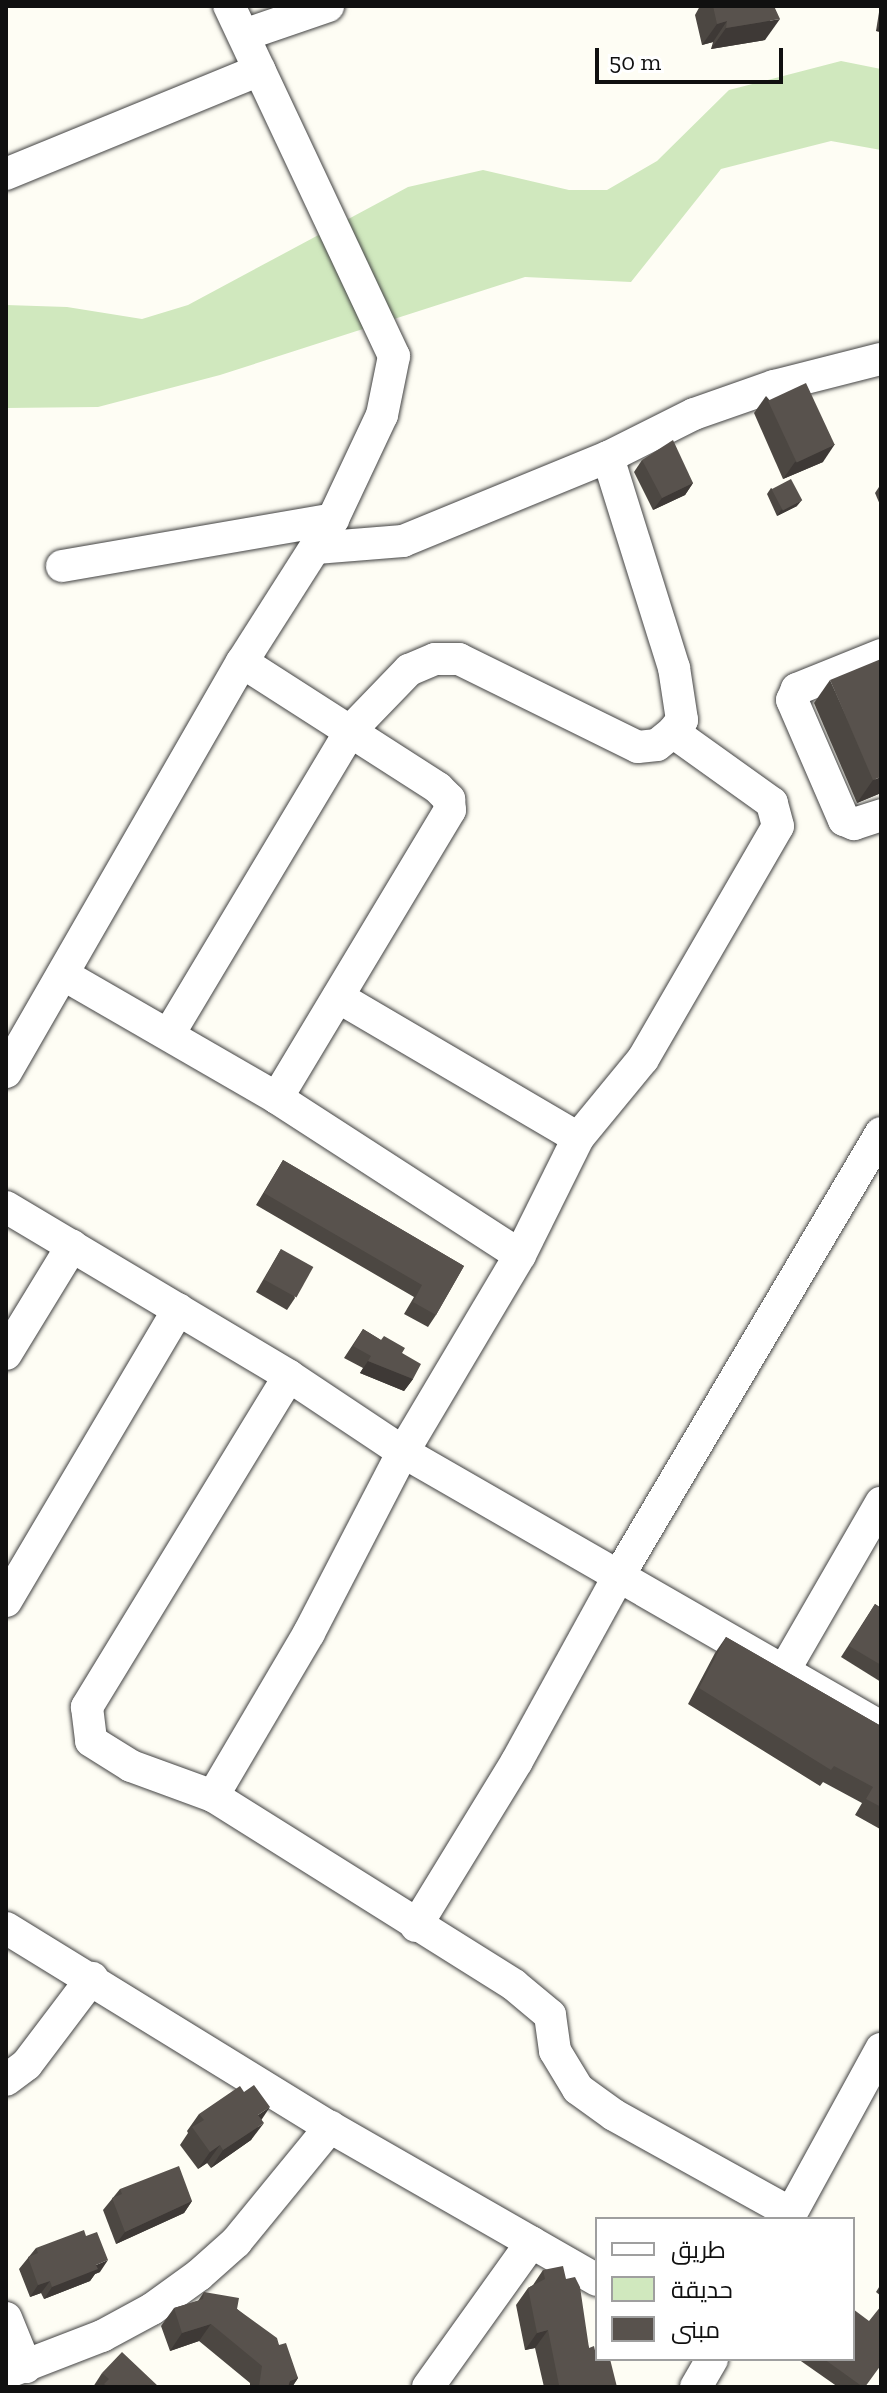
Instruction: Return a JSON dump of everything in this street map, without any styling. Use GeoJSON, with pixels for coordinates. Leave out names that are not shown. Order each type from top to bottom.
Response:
{"type":"FeatureCollection","features":[{"type":"Feature","properties":{"kind":"street"},"geometry":{"type":"LineString","coordinates":[[6,1072],[242,662],[333,519],[382,415],[394,356],[229,6]]}},
{"type":"Feature","properties":{"kind":"street"},"geometry":{"type":"LineString","coordinates":[[244,35],[328,6]]}},
{"type":"Feature","properties":{"kind":"street"},"geometry":{"type":"LineString","coordinates":[[6,174],[259,70]]}},
{"type":"Feature","properties":{"kind":"street"},"geometry":{"type":"LineString","coordinates":[[316,548],[403,541],[608,457],[694,414],[774,386],[881,359]]}},
{"type":"Feature","properties":{"kind":"street"},"geometry":{"type":"LineString","coordinates":[[169,1034],[350,731],[409,670],[435,659],[459,659],[638,747],[657,745],[673,732],[682,720],[674,668],[608,457]]}},
{"type":"Feature","properties":{"kind":"street"},"geometry":{"type":"LineString","coordinates":[[62,566],[333,519]]}},
{"type":"Feature","properties":{"kind":"street"},"geometry":{"type":"LineString","coordinates":[[881,655],[797,689],[792,700],[844,820],[854,824],[881,815]]}},
{"type":"Feature","properties":{"kind":"street"},"geometry":{"type":"LineString","coordinates":[[242,662],[438,788],[449,799],[450,810],[277,1098]]}},
{"type":"Feature","properties":{"kind":"street"},"geometry":{"type":"LineString","coordinates":[[213,1796],[309,1633],[403,1452],[520,1255],[578,1138],[643,1059],[778,826],[772,803],[673,732]]}},
{"type":"Feature","properties":{"kind":"street"},"geometry":{"type":"LineString","coordinates":[[64,975],[277,1098],[520,1255]]}},
{"type":"Feature","properties":{"kind":"street"},"geometry":{"type":"LineString","coordinates":[[338,997],[578,1138]]}},
{"type":"Feature","properties":{"kind":"street"},"geometry":{"type":"LineString","coordinates":[[416,1926],[517,1761],[618,1577],[881,1133]]}},
{"type":"Feature","properties":{"kind":"street"},"geometry":{"type":"LineString","coordinates":[[6,1207],[289,1376],[403,1452],[618,1577],[785,1669],[881,1727]]}},
{"type":"Feature","properties":{"kind":"street"},"geometry":{"type":"LineString","coordinates":[[6,1354],[72,1246]]}},
{"type":"Feature","properties":{"kind":"street"},"geometry":{"type":"LineString","coordinates":[[11,1583],[179,1309]]}},
{"type":"Feature","properties":{"kind":"street"},"geometry":{"type":"LineString","coordinates":[[289,1376],[87,1707],[91,1741],[131,1766],[213,1796],[514,1985],[550,2015],[555,2051],[578,2089],[614,2115],[790,2216],[881,2049]]}},
{"type":"Feature","properties":{"kind":"street"},"geometry":{"type":"LineString","coordinates":[[785,1669],[881,1503]]}},
{"type":"Feature","properties":{"kind":"street"},"geometry":{"type":"LineString","coordinates":[[6,1928],[92,1978],[330,2127],[595,2279]]}},
{"type":"Feature","properties":{"kind":"street"},"geometry":{"type":"LineString","coordinates":[[6,2080],[27,2064],[92,1978]]}},
{"type":"Feature","properties":{"kind":"street"},"geometry":{"type":"LineString","coordinates":[[6,2318],[16,2370],[62,2355],[152,2309],[199,2275],[236,2242],[330,2127]]}},
{"type":"Feature","properties":{"kind":"street"},"geometry":{"type":"LineString","coordinates":[[428,2387],[532,2242]]}},
{"type":"Feature","properties":{"kind":"street"},"geometry":{"type":"LineString","coordinates":[[696,2387],[711,2361]]}},
{"type":"Feature","properties":{"kind":"green space"},"geometry":{"type":"Polygon","coordinates":[[[841,61],[881,69],[881,150],[831,141],[721,169],[631,282],[525,277],[220,375],[98,407],[6,408],[6,305],[67,307],[142,319],[188,305],[408,187],[483,170],[569,190],[607,190],[657,161],[729,90],[841,61]]]}},
{"type":"Feature","properties":{"kind":"building"},"geometry":{"type":"Polygon","coordinates":[[[713,6],[774,6],[780,19],[726,28],[727,21],[717,24],[713,6]]]}},
{"type":"Feature","properties":{"kind":"building"},"geometry":{"type":"Polygon","coordinates":[[[806,383],[835,445],[797,462],[768,401],[806,383]]]}},
{"type":"Feature","properties":{"kind":"building"},"geometry":{"type":"Polygon","coordinates":[[[673,440],[693,483],[662,498],[642,460],[673,440]]]}},
{"type":"Feature","properties":{"kind":"building"},"geometry":{"type":"Polygon","coordinates":[[[791,479],[802,500],[783,511],[772,489],[791,479]]]}},
{"type":"Feature","properties":{"kind":"building"},"geometry":{"type":"Polygon","coordinates":[[[881,659],[881,777],[873,780],[830,680],[881,659]]]}},
{"type":"Feature","properties":{"kind":"building"},"geometry":{"type":"Polygon","coordinates":[[[283,1160],[464,1266],[436,1315],[413,1302],[422,1285],[264,1193],[283,1160]]]}},
{"type":"Feature","properties":{"kind":"building"},"geometry":{"type":"Polygon","coordinates":[[[281,1249],[313,1267],[296,1298],[264,1280],[281,1249]]]}},
{"type":"Feature","properties":{"kind":"building"},"geometry":{"type":"Polygon","coordinates":[[[363,1329],[381,1340],[384,1336],[405,1348],[402,1353],[421,1364],[413,1379],[368,1361],[371,1356],[353,1346],[363,1329]]]}},
{"type":"Feature","properties":{"kind":"building"},"geometry":{"type":"Polygon","coordinates":[[[875,1604],[881,1608],[881,1665],[849,1646],[875,1604]]]}},
{"type":"Feature","properties":{"kind":"building"},"geometry":{"type":"Polygon","coordinates":[[[726,1637],[881,1726],[881,1807],[866,1799],[873,1787],[834,1766],[831,1770],[699,1688],[726,1637]]]}},
{"type":"Feature","properties":{"kind":"building"},"geometry":{"type":"Polygon","coordinates":[[[254,2085],[270,2107],[258,2115],[264,2123],[223,2150],[220,2145],[210,2152],[192,2127],[204,2120],[199,2114],[240,2086],[244,2092],[254,2085]]]}},
{"type":"Feature","properties":{"kind":"building"},"geometry":{"type":"Polygon","coordinates":[[[179,2166],[192,2201],[125,2232],[112,2198],[122,2194],[120,2189],[179,2166]]]}},
{"type":"Feature","properties":{"kind":"building"},"geometry":{"type":"Polygon","coordinates":[[[84,2230],[86,2236],[97,2232],[108,2260],[96,2265],[98,2269],[52,2287],[50,2281],[38,2285],[28,2257],[38,2253],[36,2248],[84,2230]]]}},
{"type":"Feature","properties":{"kind":"building"},"geometry":{"type":"Polygon","coordinates":[[[563,2266],[566,2279],[575,2277],[580,2287],[589,2348],[594,2346],[595,2361],[610,2361],[617,2387],[558,2387],[548,2330],[537,2333],[528,2288],[545,2279],[543,2270],[563,2266]]]}},
{"type":"Feature","properties":{"kind":"building"},"geometry":{"type":"Polygon","coordinates":[[[204,2292],[239,2298],[237,2309],[277,2338],[279,2345],[286,2343],[298,2378],[290,2381],[288,2387],[259,2387],[262,2366],[211,2324],[182,2333],[174,2308],[203,2299],[204,2292]]]}},
{"type":"Feature","properties":{"kind":"building"},"geometry":{"type":"Polygon","coordinates":[[[881,2306],[881,2365],[863,2387],[827,2361],[855,2361],[855,2310],[869,2321],[881,2306]]]}},
{"type":"Feature","properties":{"kind":"building"},"geometry":{"type":"Polygon","coordinates":[[[122,2352],[159,2387],[108,2387],[104,2384],[109,2379],[102,2373],[122,2352]]]}}]}
